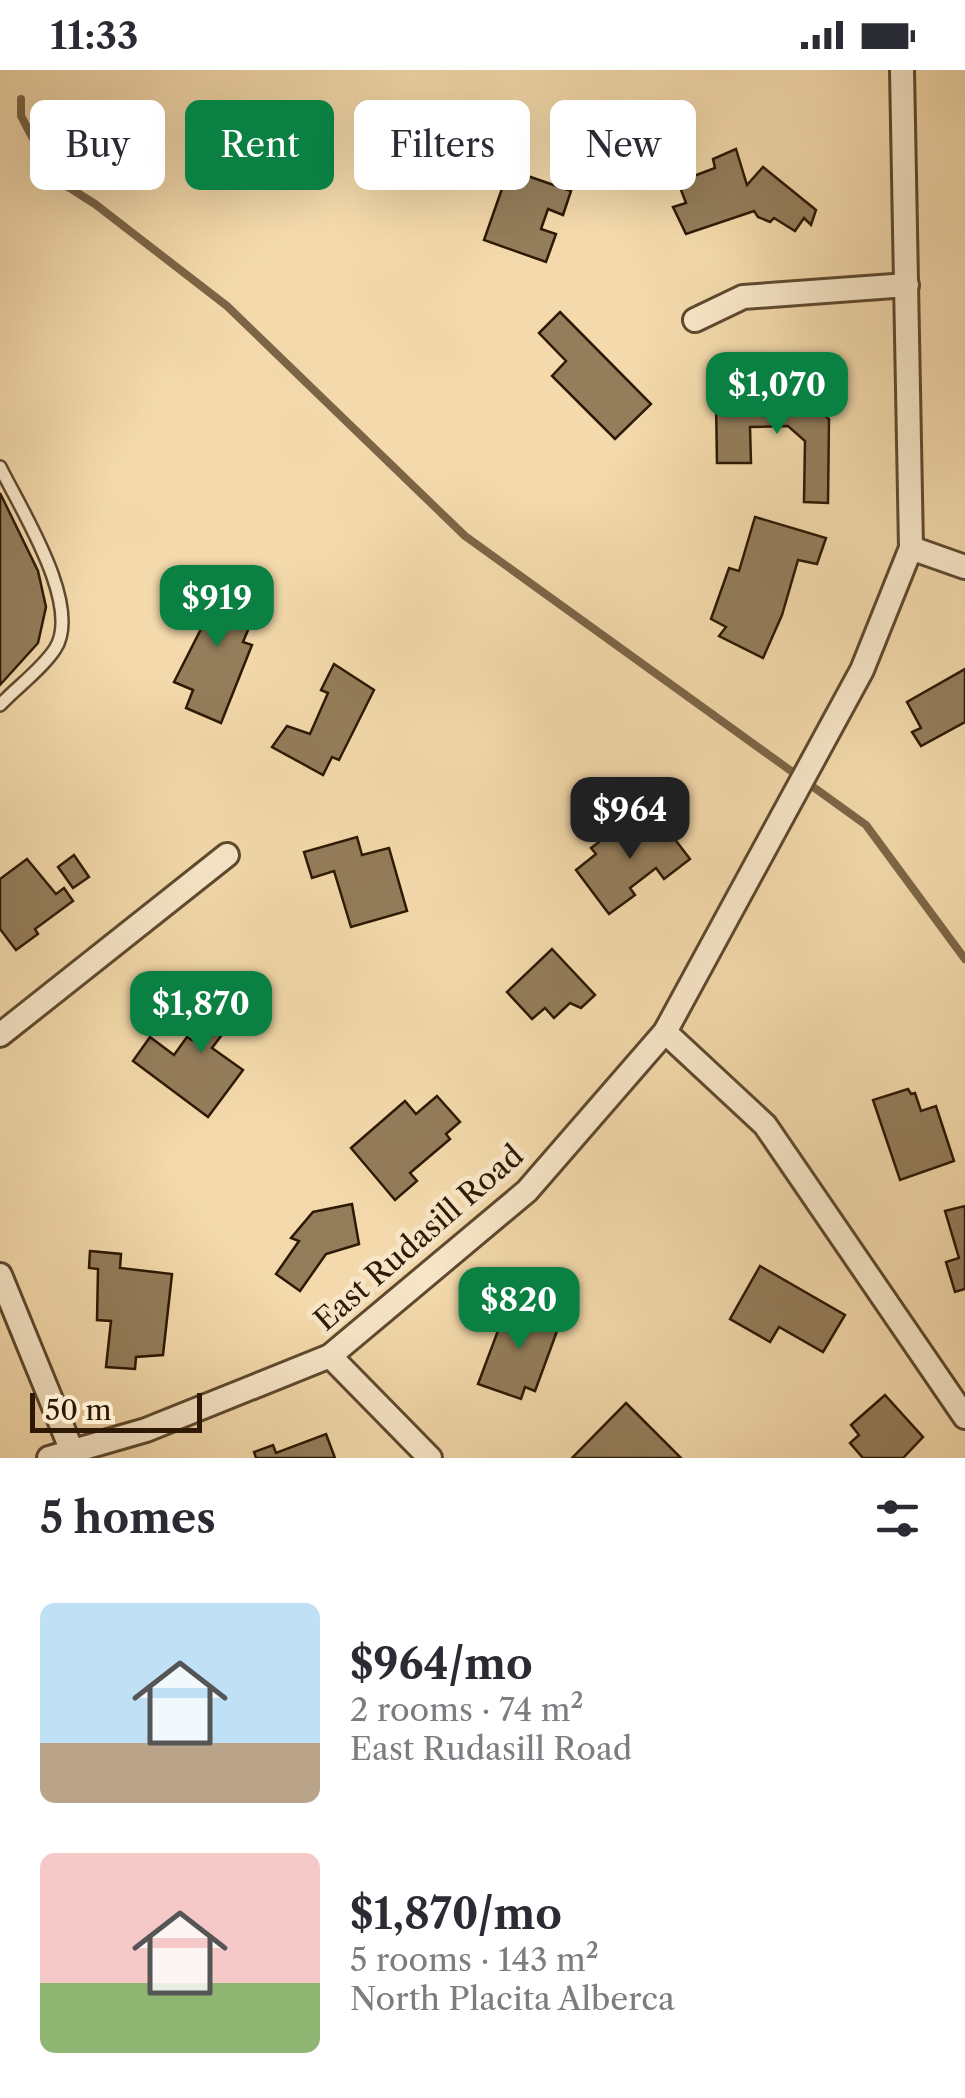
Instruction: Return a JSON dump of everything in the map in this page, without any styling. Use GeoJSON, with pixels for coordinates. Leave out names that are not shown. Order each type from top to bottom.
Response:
{"type":"FeatureCollection","features":[{"type":"Feature","properties":{"kind":"street","name":"East Rudasill Road"},"geometry":{"type":"LineString","coordinates":[[49,1458],[146,1430],[330,1356],[526,1191],[665,1032],[862,670],[911,548],[902,70]]}},
{"type":"Feature","properties":{"kind":"street"},"geometry":{"type":"LineString","coordinates":[[695,320],[743,297],[907,285]]}},
{"type":"Feature","properties":{"kind":"street"},"geometry":{"type":"LineString","coordinates":[[911,548],[965,567]]}},
{"type":"Feature","properties":{"kind":"street"},"geometry":{"type":"LineString","coordinates":[[0,1035],[227,855]]}},
{"type":"Feature","properties":{"kind":"street"},"geometry":{"type":"LineString","coordinates":[[665,1032],[764,1125],[965,1417]]}},
{"type":"Feature","properties":{"kind":"street"},"geometry":{"type":"LineString","coordinates":[[0,1275],[72,1451]]}},
{"type":"Feature","properties":{"kind":"street"},"geometry":{"type":"LineString","coordinates":[[330,1356],[430,1458]]}},
{"type":"Feature","properties":{"kind":"lane"},"geometry":{"type":"LineString","coordinates":[[0,467],[52,574],[64,616],[56,647],[0,705]]}},
{"type":"Feature","properties":{"kind":"building"},"geometry":{"type":"Polygon","coordinates":[[[736,149],[747,185],[763,167],[816,210],[811,225],[804,218],[795,231],[774,218],[770,222],[758,217],[754,211],[686,234],[673,207],[686,203],[681,190],[696,190],[696,175],[715,168],[713,159],[736,149]]]}},
{"type":"Feature","properties":{"kind":"building"},"geometry":{"type":"Polygon","coordinates":[[[530,177],[550,184],[550,190],[571,191],[563,215],[548,209],[541,229],[556,234],[546,262],[484,240],[502,190],[530,190],[530,177]]]}},
{"type":"Feature","properties":{"kind":"building"},"geometry":{"type":"Polygon","coordinates":[[[560,312],[651,404],[615,439],[552,376],[566,361],[539,333],[560,312]]]}},
{"type":"Feature","properties":{"kind":"building"},"geometry":{"type":"Polygon","coordinates":[[[806,400],[829,419],[828,503],[804,502],[805,441],[788,426],[750,427],[751,463],[717,463],[716,402],[806,400]]]}},
{"type":"Feature","properties":{"kind":"building"},"geometry":{"type":"Polygon","coordinates":[[[0,493],[38,571],[46,607],[38,643],[0,685],[0,493]]]}},
{"type":"Feature","properties":{"kind":"building"},"geometry":{"type":"Polygon","coordinates":[[[755,517],[826,538],[817,564],[798,560],[782,615],[763,658],[719,636],[726,627],[711,619],[729,568],[739,571],[755,517]]]}},
{"type":"Feature","properties":{"kind":"building"},"geometry":{"type":"Polygon","coordinates":[[[202,581],[259,604],[243,642],[252,645],[221,723],[186,708],[193,690],[174,682],[204,623],[188,616],[202,581]]]}},
{"type":"Feature","properties":{"kind":"building"},"geometry":{"type":"Polygon","coordinates":[[[334,664],[374,690],[339,760],[332,757],[323,775],[272,747],[287,726],[310,734],[328,693],[321,690],[334,664]]]}},
{"type":"Feature","properties":{"kind":"building"},"geometry":{"type":"Polygon","coordinates":[[[965,669],[965,722],[921,746],[912,732],[921,728],[907,702],[965,669]]]}},
{"type":"Feature","properties":{"kind":"building"},"geometry":{"type":"Polygon","coordinates":[[[630,819],[641,834],[660,820],[690,859],[664,879],[656,868],[630,888],[635,895],[609,914],[576,870],[596,854],[591,848],[630,819]]]}},
{"type":"Feature","properties":{"kind":"building"},"geometry":{"type":"Polygon","coordinates":[[[357,837],[362,855],[389,848],[407,911],[351,927],[334,871],[312,878],[304,852],[357,837]]]}},
{"type":"Feature","properties":{"kind":"building"},"geometry":{"type":"Polygon","coordinates":[[[74,855],[89,877],[73,888],[58,867],[74,855]]]}},
{"type":"Feature","properties":{"kind":"building"},"geometry":{"type":"Polygon","coordinates":[[[27,859],[56,894],[64,888],[73,901],[35,929],[38,934],[16,950],[0,929],[0,879],[27,859]]]}},
{"type":"Feature","properties":{"kind":"building"},"geometry":{"type":"Polygon","coordinates":[[[552,949],[595,995],[581,1008],[570,1003],[554,1018],[545,1008],[532,1019],[507,992],[552,949]]]}},
{"type":"Feature","properties":{"kind":"building"},"geometry":{"type":"Polygon","coordinates":[[[235,983],[259,1000],[235,1033],[227,1028],[212,1048],[243,1070],[208,1117],[133,1061],[150,1037],[174,1055],[187,1037],[192,1040],[235,983]]]}},
{"type":"Feature","properties":{"kind":"building"},"geometry":{"type":"Polygon","coordinates":[[[908,1089],[915,1093],[921,1111],[936,1106],[954,1161],[900,1180],[873,1100],[908,1089]]]}},
{"type":"Feature","properties":{"kind":"building"},"geometry":{"type":"Polygon","coordinates":[[[437,1096],[460,1122],[446,1134],[450,1139],[410,1173],[417,1181],[395,1200],[351,1148],[405,1101],[416,1114],[437,1096]]]}},
{"type":"Feature","properties":{"kind":"building"},"geometry":{"type":"Polygon","coordinates":[[[352,1204],[359,1244],[326,1254],[300,1291],[276,1274],[299,1241],[291,1238],[313,1212],[352,1204]]]}},
{"type":"Feature","properties":{"kind":"building"},"geometry":{"type":"Polygon","coordinates":[[[965,1206],[965,1289],[955,1292],[946,1262],[959,1258],[945,1211],[965,1206]]]}},
{"type":"Feature","properties":{"kind":"building"},"geometry":{"type":"Polygon","coordinates":[[[90,1251],[121,1254],[120,1268],[172,1274],[163,1355],[136,1357],[135,1369],[106,1367],[111,1321],[97,1320],[98,1269],[89,1268],[90,1251]]]}},
{"type":"Feature","properties":{"kind":"building"},"geometry":{"type":"Polygon","coordinates":[[[760,1266],[845,1315],[823,1352],[779,1327],[770,1342],[730,1319],[760,1266]]]}},
{"type":"Feature","properties":{"kind":"building"},"geometry":{"type":"Polygon","coordinates":[[[508,1304],[560,1323],[535,1391],[525,1387],[521,1399],[478,1384],[508,1304]]]}},
{"type":"Feature","properties":{"kind":"building"},"geometry":{"type":"Polygon","coordinates":[[[885,1395],[923,1437],[903,1458],[863,1458],[850,1443],[859,1435],[851,1425],[885,1395]]]}},
{"type":"Feature","properties":{"kind":"building"},"geometry":{"type":"Polygon","coordinates":[[[626,1403],[681,1458],[572,1458],[626,1403]]]}},
{"type":"Feature","properties":{"kind":"building"},"geometry":{"type":"Polygon","coordinates":[[[326,1434],[335,1458],[256,1458],[254,1452],[273,1445],[276,1453],[326,1434]]]}},
{"type":"Feature","properties":{"kind":"waterway"},"geometry":{"type":"LineString","coordinates":[[21,99],[21,116],[54,178],[95,204],[227,306],[465,536],[866,825],[965,959]]}}]}
